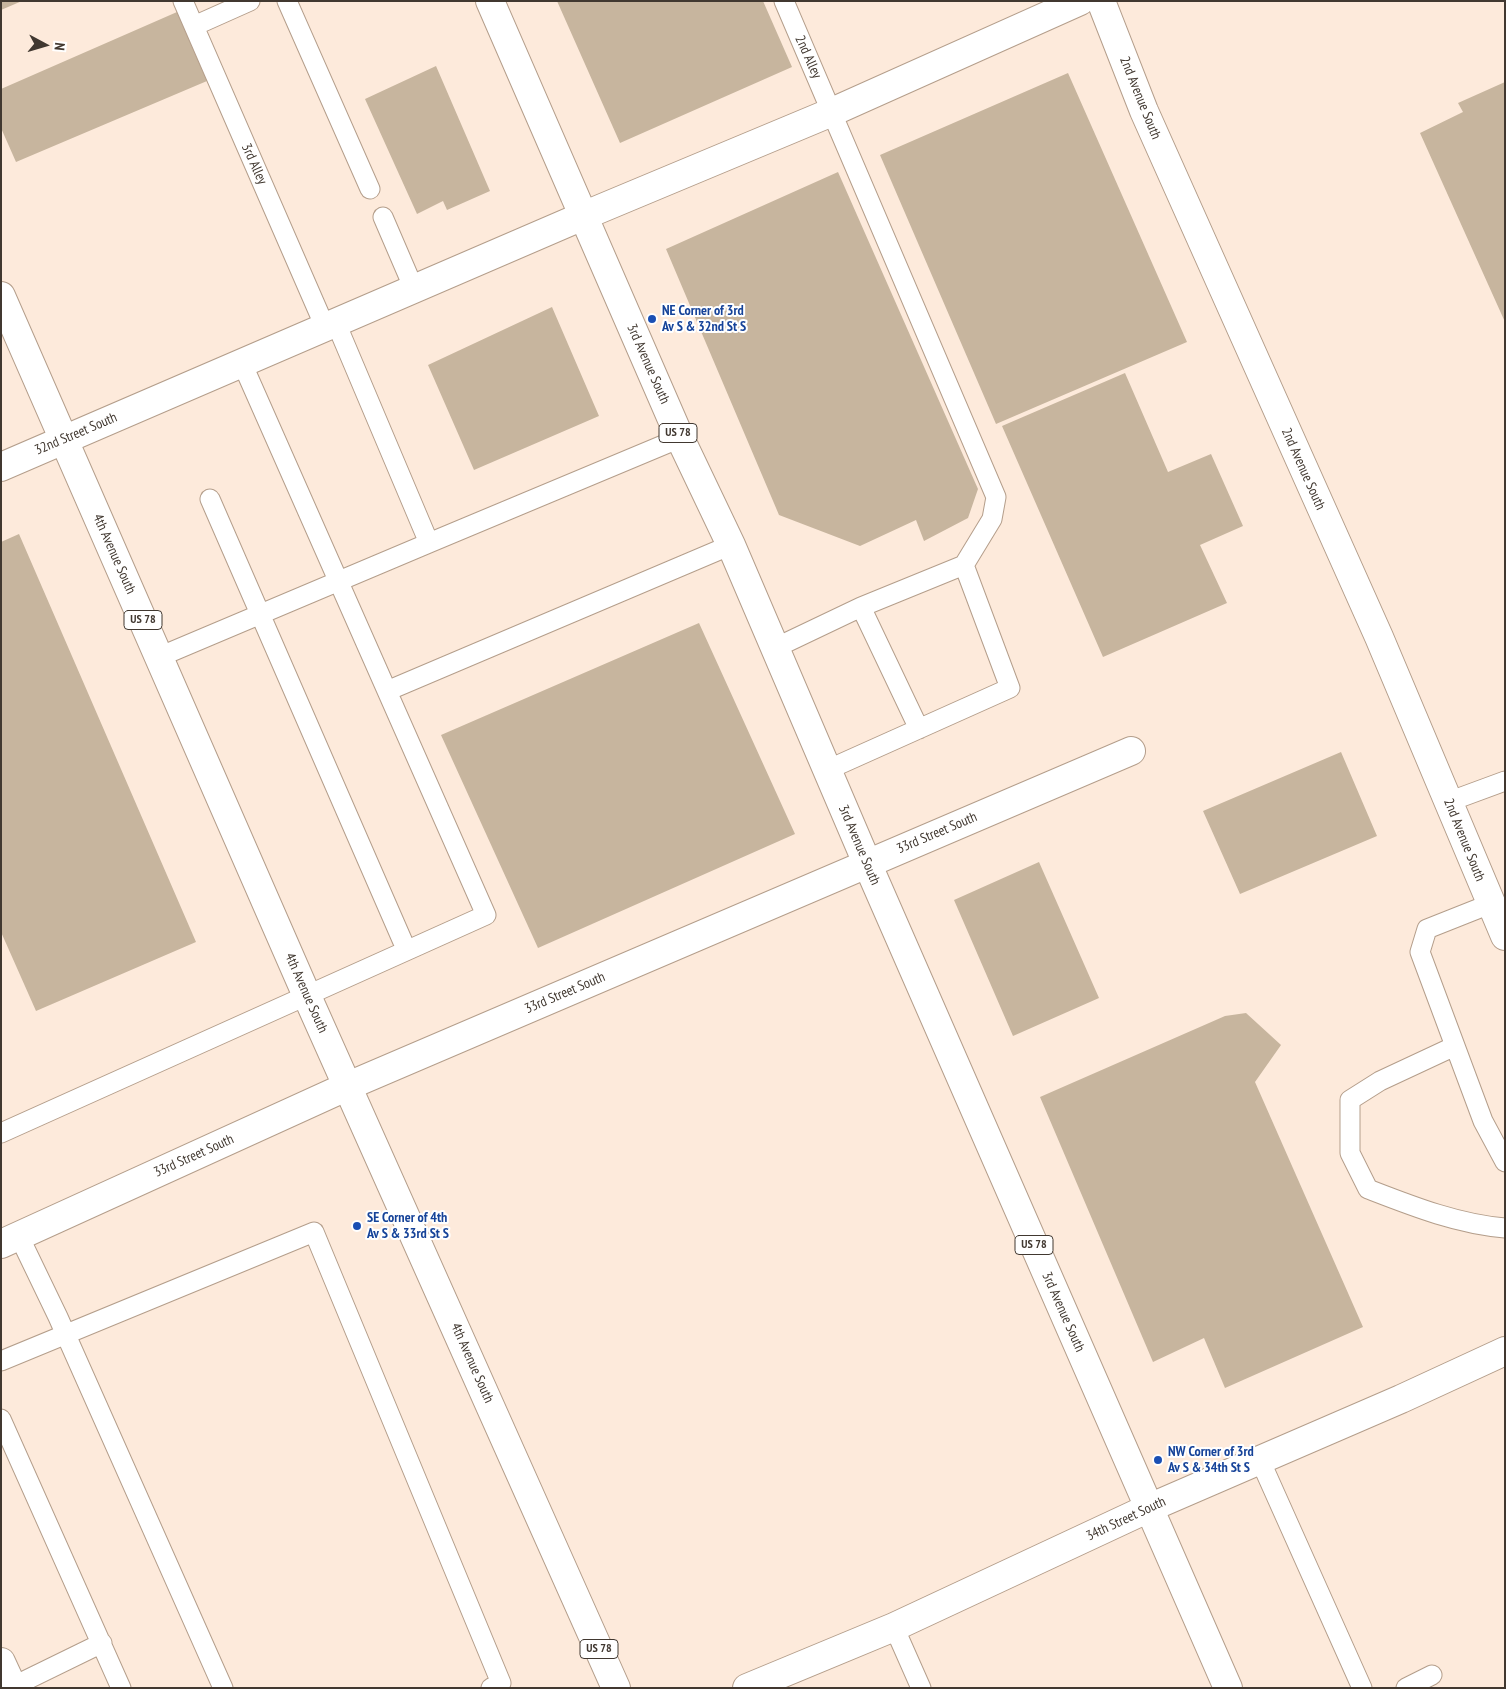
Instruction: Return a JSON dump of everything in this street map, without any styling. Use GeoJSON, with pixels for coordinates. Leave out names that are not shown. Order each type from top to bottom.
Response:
{"type":"FeatureCollection","features":[{"type":"Feature","properties":{"kind":"main road","name":"3rd Avenue South"},"geometry":{"type":"LineString","coordinates":[[490,1],[680,438],[731,545],[867,864],[1228,1688]]}},
{"type":"Feature","properties":{"kind":"main road","name":"32nd Street South"},"geometry":{"type":"LineString","coordinates":[[1,467],[583,216],[832,112],[1080,1]]}},
{"type":"Feature","properties":{"kind":"main road","name":"2nd Avenue South"},"geometry":{"type":"LineString","coordinates":[[1101,1],[1144,111],[1379,637],[1505,936]]}},
{"type":"Feature","properties":{"kind":"main road","name":"4th Avenue South"},"geometry":{"type":"LineString","coordinates":[[1,296],[307,996],[616,1688]]}},
{"type":"Feature","properties":{"kind":"main road","name":"33rd Street South"},"geometry":{"type":"LineString","coordinates":[[10,1240],[348,1086],[1131,751]]}},
{"type":"Feature","properties":{"kind":"main road","name":"34th Street South"},"geometry":{"type":"LineString","coordinates":[[747,1688],[894,1626],[1149,1508],[1401,1399],[1505,1351]]}},
{"type":"Feature","properties":{"kind":"main road"},"geometry":{"type":"LineString","coordinates":[[1,1662],[12,1687]]}},
{"type":"Feature","properties":{"kind":"lane","name":"3rd Alley"},"geometry":{"type":"LineString","coordinates":[[183,1],[428,543]]}},
{"type":"Feature","properties":{"kind":"lane"},"geometry":{"type":"LineString","coordinates":[[194,26],[250,1]]}},
{"type":"Feature","properties":{"kind":"lane"},"geometry":{"type":"LineString","coordinates":[[287,1],[370,189]]}},
{"type":"Feature","properties":{"kind":"lane","name":"2nd Alley"},"geometry":{"type":"LineString","coordinates":[[784,1],[832,112],[859,181],[996,497],[992,519],[964,565]]}},
{"type":"Feature","properties":{"kind":"lane"},"geometry":{"type":"LineString","coordinates":[[383,217],[414,289]]}},
{"type":"Feature","properties":{"kind":"lane"},"geometry":{"type":"LineString","coordinates":[[1,1133],[307,996],[406,949],[486,915],[242,363]]}},
{"type":"Feature","properties":{"kind":"lane"},"geometry":{"type":"LineString","coordinates":[[159,657],[680,438]]}},
{"type":"Feature","properties":{"kind":"lane"},"geometry":{"type":"LineString","coordinates":[[210,498],[406,949]]}},
{"type":"Feature","properties":{"kind":"lane"},"geometry":{"type":"LineString","coordinates":[[387,691],[731,545]]}},
{"type":"Feature","properties":{"kind":"lane"},"geometry":{"type":"LineString","coordinates":[[775,648],[860,608],[964,565],[1010,688],[827,770]]}},
{"type":"Feature","properties":{"kind":"lane"},"geometry":{"type":"LineString","coordinates":[[860,608],[919,729]]}},
{"type":"Feature","properties":{"kind":"lane"},"geometry":{"type":"LineString","coordinates":[[1448,802],[1505,781]]}},
{"type":"Feature","properties":{"kind":"lane"},"geometry":{"type":"LineString","coordinates":[[1490,904],[1427,929],[1420,952],[1483,1122],[1505,1162]]}},
{"type":"Feature","properties":{"kind":"lane"},"geometry":{"type":"LineString","coordinates":[[1455,1046],[1380,1081],[1350,1100],[1350,1152],[1368,1189],[1428,1211],[1480,1226],[1505,1228]]}},
{"type":"Feature","properties":{"kind":"lane"},"geometry":{"type":"LineString","coordinates":[[1,1361],[314,1232],[501,1683],[491,1688]]}},
{"type":"Feature","properties":{"kind":"lane"},"geometry":{"type":"LineString","coordinates":[[10,1240],[65,1334],[223,1688]]}},
{"type":"Feature","properties":{"kind":"lane"},"geometry":{"type":"LineString","coordinates":[[1,1419],[121,1688]]}},
{"type":"Feature","properties":{"kind":"lane"},"geometry":{"type":"LineString","coordinates":[[1260,1460],[1362,1688]]}},
{"type":"Feature","properties":{"kind":"lane"},"geometry":{"type":"LineString","coordinates":[[894,1626],[921,1688]]}},
{"type":"Feature","properties":{"kind":"lane"},"geometry":{"type":"LineString","coordinates":[[12,1687],[102,1643]]}},
{"type":"Feature","properties":{"kind":"lane"},"geometry":{"type":"LineString","coordinates":[[1406,1688],[1432,1676]]}},
{"type":"Feature","properties":{"kind":"shaded area"},"geometry":{"type":"Polygon","coordinates":[[[1,1],[1505,1],[1505,1688],[1,1688],[1,1]]]}},
{"type":"Feature","properties":{"kind":"building"},"geometry":{"type":"Polygon","coordinates":[[[1,1],[22,1],[1,10],[1,1]]]}},
{"type":"Feature","properties":{"kind":"building"},"geometry":{"type":"Polygon","coordinates":[[[557,1],[763,1],[792,67],[620,143],[557,1]]]}},
{"type":"Feature","properties":{"kind":"building"},"geometry":{"type":"Polygon","coordinates":[[[177,12],[207,81],[16,162],[1,128],[1,89],[177,12]]]}},
{"type":"Feature","properties":{"kind":"building"},"geometry":{"type":"Polygon","coordinates":[[[436,66],[490,191],[447,210],[443,201],[417,214],[365,99],[436,66]]]}},
{"type":"Feature","properties":{"kind":"building"},"geometry":{"type":"Polygon","coordinates":[[[1068,73],[1187,342],[996,424],[880,155],[1068,73]]]}},
{"type":"Feature","properties":{"kind":"building"},"geometry":{"type":"Polygon","coordinates":[[[1505,82],[1505,322],[1420,133],[1463,112],[1458,103],[1505,82]]]}},
{"type":"Feature","properties":{"kind":"building"},"geometry":{"type":"Polygon","coordinates":[[[838,172],[978,489],[968,518],[924,541],[916,520],[860,546],[779,515],[666,249],[838,172]]]}},
{"type":"Feature","properties":{"kind":"building"},"geometry":{"type":"Polygon","coordinates":[[[552,307],[599,416],[474,470],[428,365],[552,307]]]}},
{"type":"Feature","properties":{"kind":"building"},"geometry":{"type":"Polygon","coordinates":[[[1125,373],[1168,472],[1211,454],[1243,526],[1200,545],[1227,603],[1103,657],[1002,426],[1125,373]]]}},
{"type":"Feature","properties":{"kind":"building"},"geometry":{"type":"Polygon","coordinates":[[[19,534],[196,942],[36,1011],[1,932],[1,542],[19,534]]]}},
{"type":"Feature","properties":{"kind":"building"},"geometry":{"type":"Polygon","coordinates":[[[699,623],[795,834],[538,948],[441,735],[699,623]]]}},
{"type":"Feature","properties":{"kind":"building"},"geometry":{"type":"Polygon","coordinates":[[[1341,752],[1377,836],[1240,894],[1203,811],[1341,752]]]}},
{"type":"Feature","properties":{"kind":"building"},"geometry":{"type":"Polygon","coordinates":[[[1039,862],[1099,998],[1013,1036],[954,900],[1039,862]]]}},
{"type":"Feature","properties":{"kind":"building"},"geometry":{"type":"Polygon","coordinates":[[[1246,1013],[1281,1045],[1255,1082],[1363,1327],[1225,1388],[1204,1338],[1153,1362],[1040,1097],[1225,1016],[1246,1013]]]}},
{"type":"Feature","properties":{"kind":"place","name":"NE Corner of 3rd Av S & 32nd St S"},"geometry":{"type":"Point","coordinates":[652,319]}},
{"type":"Feature","properties":{"kind":"place","name":"SE Corner of 4th Av S & 33rd St S"},"geometry":{"type":"Point","coordinates":[357,1226]}},
{"type":"Feature","properties":{"kind":"place","name":"NW Corner of 3rd Av S & 34th St S"},"geometry":{"type":"Point","coordinates":[1158,1460]}}]}
